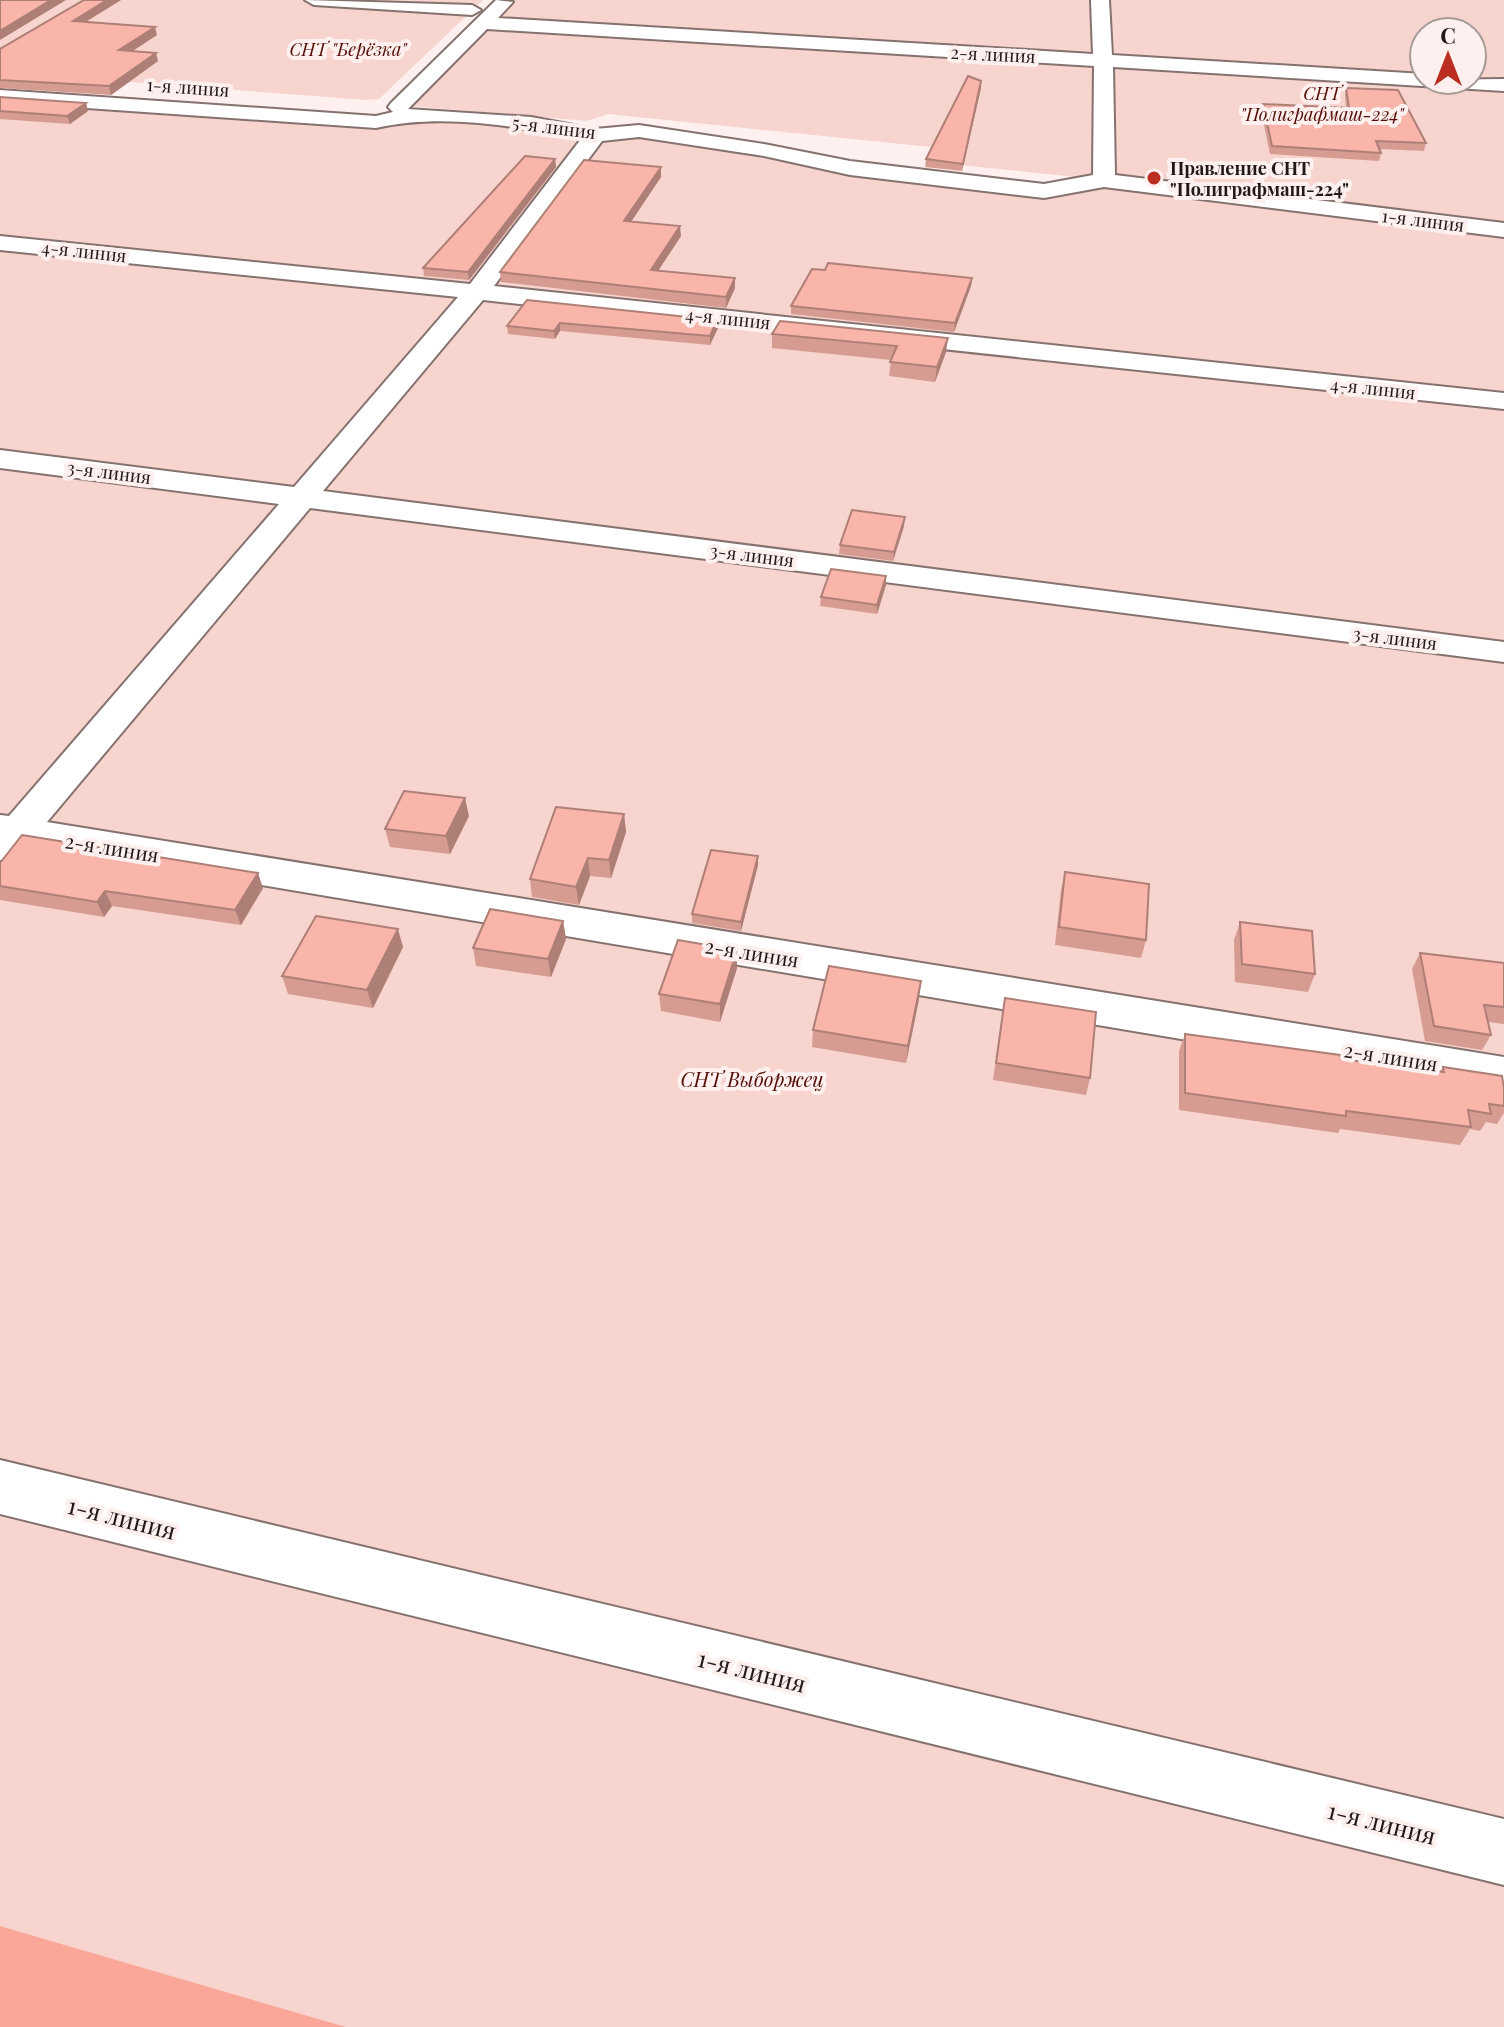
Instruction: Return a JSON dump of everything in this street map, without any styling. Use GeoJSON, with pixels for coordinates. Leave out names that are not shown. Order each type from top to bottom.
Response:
{"type":"FeatureCollection","features":[{"type":"Feature","properties":{"kind":"street","name":"2-я линия"},"geometry":{"type":"LineString","coordinates":[[314,0],[1102,61],[1504,85]]}},
{"type":"Feature","properties":{"kind":"street"},"geometry":{"type":"LineString","coordinates":[[377,101],[407,110],[474,14],[506,0]]}},
{"type":"Feature","properties":{"kind":"street"},"geometry":{"type":"LineString","coordinates":[[1100,0],[1106,114],[1104,180]]}},
{"type":"Feature","properties":{"kind":"street","name":"5-я линия"},"geometry":{"type":"LineString","coordinates":[[0,96],[376,122],[407,110],[531,123],[595,135],[639,131],[764,150],[850,168],[1044,191],[1104,180]]}},
{"type":"Feature","properties":{"kind":"street"},"geometry":{"type":"LineString","coordinates":[[7,838],[478,290],[595,135]]}},
{"type":"Feature","properties":{"kind":"street","name":"1-я линия"},"geometry":{"type":"LineString","coordinates":[[1104,180],[1504,230]]}},
{"type":"Feature","properties":{"kind":"street","name":"4-я линия"},"geometry":{"type":"LineString","coordinates":[[0,243],[478,290],[1041,354],[1504,401]]}},
{"type":"Feature","properties":{"kind":"street","name":"3-я линия"},"geometry":{"type":"LineString","coordinates":[[0,459],[1504,652]]}},
{"type":"Feature","properties":{"kind":"street","name":"2-я линия"},"geometry":{"type":"LineString","coordinates":[[7,838],[1504,1075]]}},
{"type":"Feature","properties":{"kind":"street","name":"1-я линия"},"geometry":{"type":"LineString","coordinates":[[0,1487],[1504,1852]]}},
{"type":"Feature","properties":{"kind":"green space","name":"СНТ \"Берёзка\""},"geometry":{"type":"Polygon","coordinates":[[[0,0],[483,0],[379,99],[367,100],[0,72],[0,0]]]}},
{"type":"Feature","properties":{"kind":"green space","name":"СНТ Выборжец"},"geometry":{"type":"Polygon","coordinates":[[[506,0],[1504,0],[1504,2027],[346,2027],[0,1926],[0,96],[376,122],[408,115],[628,131],[1044,191],[1085,178],[951,164],[941,148],[608,114],[587,121],[400,105],[506,0]]]}},
{"type":"Feature","properties":{"kind":"shaded area"},"geometry":{"type":"Polygon","coordinates":[[[0,1926],[346,2027],[0,2027],[0,1926]]]}},
{"type":"Feature","properties":{"kind":"building"},"geometry":{"type":"Polygon","coordinates":[[[0,0],[51,0],[0,31],[0,0]]]}},
{"type":"Feature","properties":{"kind":"building"},"geometry":{"type":"Polygon","coordinates":[[[84,0],[107,0],[73,21],[155,27],[119,50],[156,53],[109,86],[0,80],[0,49],[84,0]]]}},
{"type":"Feature","properties":{"kind":"building"},"geometry":{"type":"Polygon","coordinates":[[[968,76],[981,81],[963,164],[926,159],[968,76]]]}},
{"type":"Feature","properties":{"kind":"building"},"geometry":{"type":"Polygon","coordinates":[[[1346,88],[1398,90],[1426,143],[1376,141],[1381,153],[1272,146],[1263,104],[1349,108],[1346,88]]]}},
{"type":"Feature","properties":{"kind":"building"},"geometry":{"type":"Polygon","coordinates":[[[0,97],[86,103],[67,116],[0,111],[0,97]]]}},
{"type":"Feature","properties":{"kind":"building"},"geometry":{"type":"Polygon","coordinates":[[[525,156],[555,159],[468,272],[423,268],[525,156]]]}},
{"type":"Feature","properties":{"kind":"building"},"geometry":{"type":"Polygon","coordinates":[[[584,160],[661,167],[624,221],[680,226],[651,270],[735,278],[726,297],[500,272],[584,160]]]}},
{"type":"Feature","properties":{"kind":"building"},"geometry":{"type":"Polygon","coordinates":[[[828,263],[972,278],[955,323],[791,306],[812,269],[825,270],[828,263]]]}},
{"type":"Feature","properties":{"kind":"building"},"geometry":{"type":"Polygon","coordinates":[[[527,300],[717,320],[710,336],[560,323],[554,331],[507,326],[527,300]]]}},
{"type":"Feature","properties":{"kind":"building"},"geometry":{"type":"Polygon","coordinates":[[[780,321],[948,338],[937,367],[890,362],[897,346],[772,334],[780,321]]]}},
{"type":"Feature","properties":{"kind":"building"},"geometry":{"type":"Polygon","coordinates":[[[852,510],[905,517],[894,552],[840,545],[852,510]]]}},
{"type":"Feature","properties":{"kind":"building"},"geometry":{"type":"Polygon","coordinates":[[[831,569],[886,576],[877,605],[821,597],[831,569]]]}},
{"type":"Feature","properties":{"kind":"building"},"geometry":{"type":"Polygon","coordinates":[[[404,791],[465,798],[446,836],[385,829],[404,791]]]}},
{"type":"Feature","properties":{"kind":"building"},"geometry":{"type":"Polygon","coordinates":[[[556,807],[624,814],[609,860],[588,858],[576,887],[530,879],[556,807]]]}},
{"type":"Feature","properties":{"kind":"building"},"geometry":{"type":"Polygon","coordinates":[[[22,835],[258,873],[235,910],[105,891],[97,902],[0,886],[0,863],[22,835]]]}},
{"type":"Feature","properties":{"kind":"building"},"geometry":{"type":"Polygon","coordinates":[[[711,850],[758,856],[741,922],[692,914],[711,850]]]}},
{"type":"Feature","properties":{"kind":"building"},"geometry":{"type":"Polygon","coordinates":[[[1065,872],[1149,884],[1146,940],[1059,927],[1065,872]]]}},
{"type":"Feature","properties":{"kind":"building"},"geometry":{"type":"Polygon","coordinates":[[[490,909],[563,921],[548,959],[473,948],[490,909]]]}},
{"type":"Feature","properties":{"kind":"building"},"geometry":{"type":"Polygon","coordinates":[[[316,916],[398,929],[367,990],[282,976],[316,916]]]}},
{"type":"Feature","properties":{"kind":"building"},"geometry":{"type":"Polygon","coordinates":[[[1240,922],[1312,931],[1315,974],[1242,964],[1240,922]]]}},
{"type":"Feature","properties":{"kind":"building"},"geometry":{"type":"Polygon","coordinates":[[[678,940],[737,950],[720,1004],[659,994],[678,940]]]}},
{"type":"Feature","properties":{"kind":"building"},"geometry":{"type":"Polygon","coordinates":[[[1420,953],[1504,963],[1504,1007],[1484,1005],[1491,1035],[1434,1026],[1420,953]]]}},
{"type":"Feature","properties":{"kind":"building"},"geometry":{"type":"Polygon","coordinates":[[[829,966],[921,981],[908,1046],[813,1030],[829,966]]]}},
{"type":"Feature","properties":{"kind":"building"},"geometry":{"type":"Polygon","coordinates":[[[1005,998],[1096,1012],[1090,1078],[996,1063],[1005,998]]]}},
{"type":"Feature","properties":{"kind":"building"},"geometry":{"type":"Polygon","coordinates":[[[1185,1034],[1340,1055],[1341,1059],[1444,1072],[1443,1067],[1502,1076],[1504,1106],[1489,1104],[1491,1114],[1468,1110],[1471,1127],[1346,1111],[1346,1116],[1185,1093],[1185,1034]]]}},
{"type":"Feature","properties":{"kind":"place","name":"Правление СНТ \"Полиграфмаш-224\""},"geometry":{"type":"Point","coordinates":[1154,178]}},
{"type":"Feature","properties":{"kind":"park label","name":"СНТ \"Полиграфмаш-224\""},"geometry":{"type":"Point","coordinates":[1322,103]}}]}
